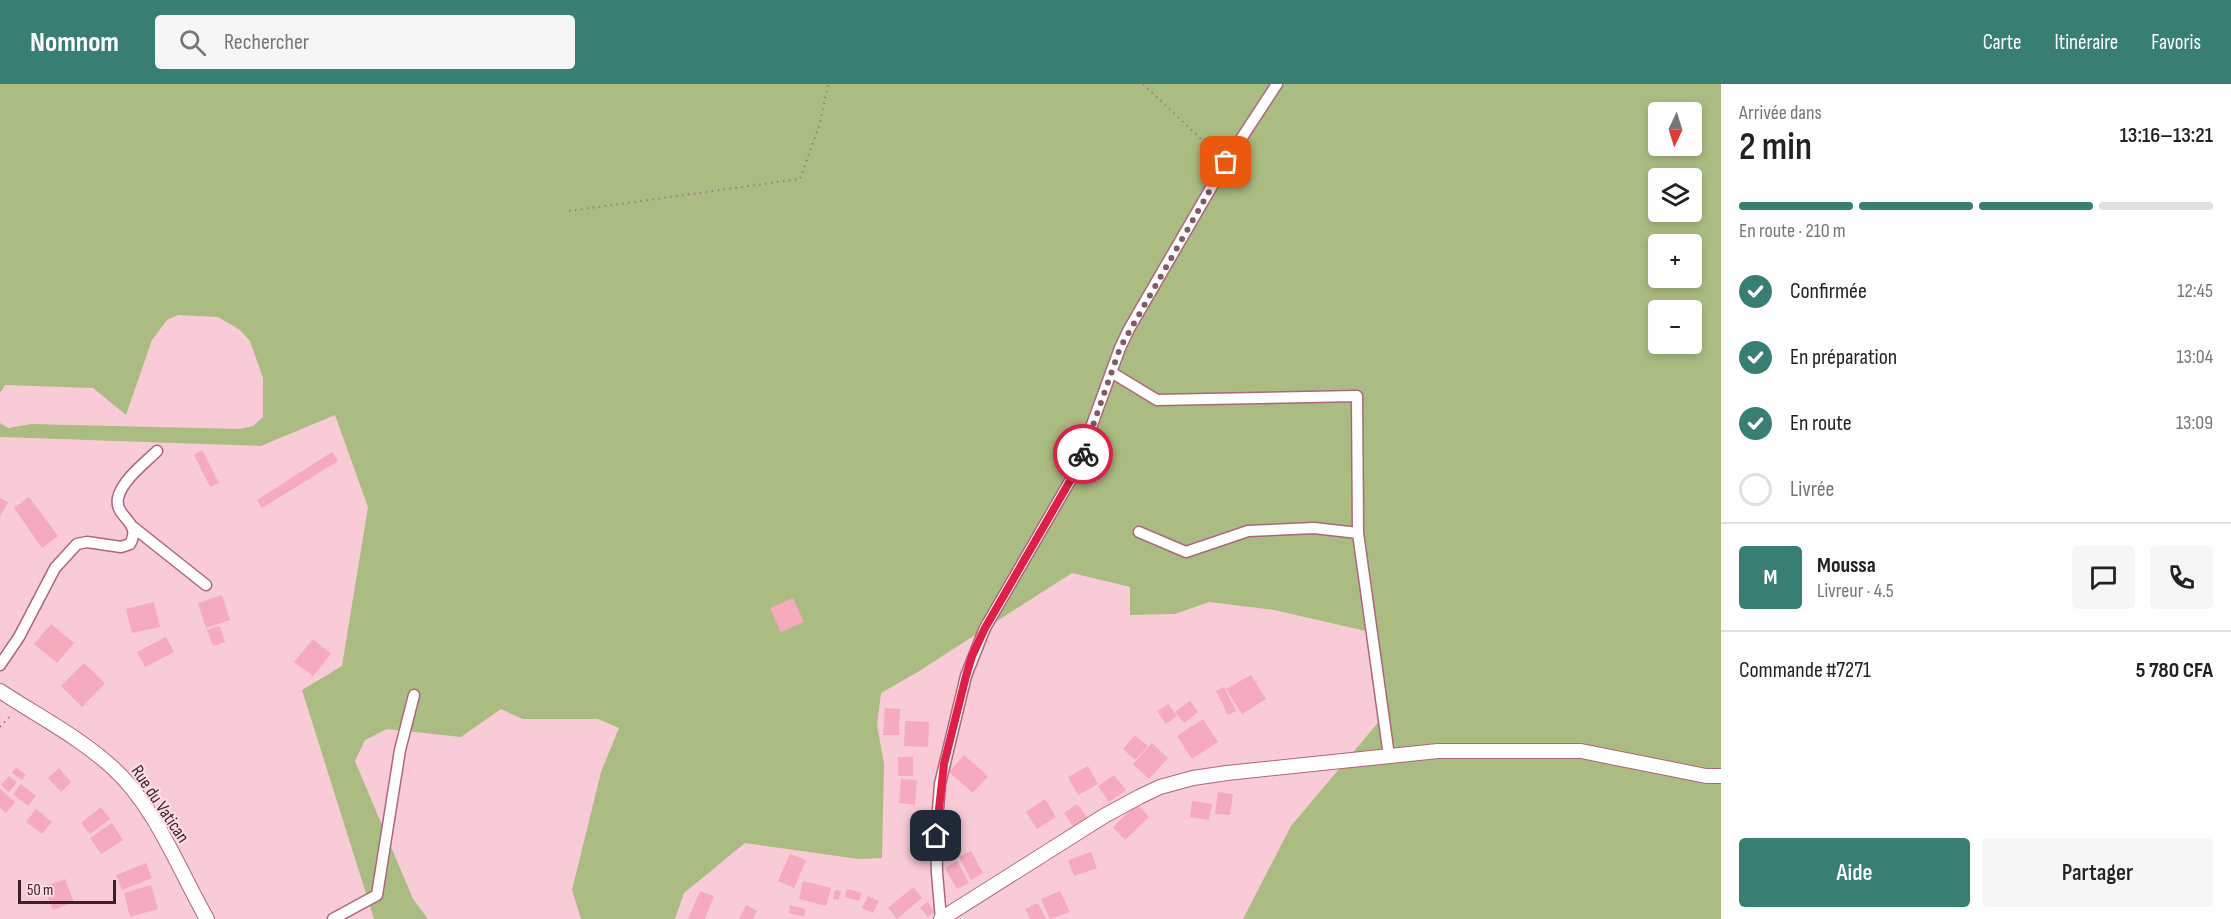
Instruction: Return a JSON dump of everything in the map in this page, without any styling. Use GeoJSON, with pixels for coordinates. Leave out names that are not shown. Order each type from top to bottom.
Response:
{"type":"FeatureCollection","features":[{"type":"Feature","properties":{"kind":"street"},"geometry":{"type":"LineString","coordinates":[[1277,84],[1226,162],[1129,329],[1074,474],[985,628],[966,676],[940,784],[936,836],[941,919],[1139,796],[1160,787],[1193,778],[1438,752],[1581,751],[1706,776],[1721,776]]}},
{"type":"Feature","properties":{"kind":"street"},"geometry":{"type":"LineString","coordinates":[[1111,372],[1157,400],[1357,396],[1358,533],[1389,756]]}},
{"type":"Feature","properties":{"kind":"street"},"geometry":{"type":"LineString","coordinates":[[157,450],[126,483],[118,497],[121,512],[133,527],[206,585]]}},
{"type":"Feature","properties":{"kind":"street"},"geometry":{"type":"LineString","coordinates":[[0,664],[19,637],[55,568],[77,544],[87,542],[126,546],[133,539],[133,527]]}},
{"type":"Feature","properties":{"kind":"street"},"geometry":{"type":"LineString","coordinates":[[1139,532],[1186,552],[1248,531],[1314,528],[1358,533]]}},
{"type":"Feature","properties":{"kind":"street","name":"Rue du Vatican"},"geometry":{"type":"LineString","coordinates":[[0,690],[88,748],[114,769],[132,790],[167,844],[207,919]]}},
{"type":"Feature","properties":{"kind":"street"},"geometry":{"type":"LineString","coordinates":[[333,919],[377,895],[400,750],[414,695]]}},
{"type":"Feature","properties":{"kind":"path"},"geometry":{"type":"LineString","coordinates":[[569,212],[800,179],[820,123],[828,84]]}},
{"type":"Feature","properties":{"kind":"path"},"geometry":{"type":"LineString","coordinates":[[1143,84],[1226,162]]}},
{"type":"Feature","properties":{"kind":"path"},"geometry":{"type":"LineString","coordinates":[[0,727],[21,705]]}},
{"type":"Feature","properties":{"kind":"green space"},"geometry":{"type":"Polygon","coordinates":[[[0,84],[1721,84],[1721,768],[1707,775],[1721,776],[1721,919],[1243,919],[1291,826],[1387,712],[1370,632],[1274,610],[1209,602],[1175,614],[1130,615],[1130,587],[1072,573],[881,693],[877,725],[884,764],[882,858],[859,859],[745,843],[684,893],[675,919],[581,919],[572,890],[601,772],[619,728],[598,719],[523,719],[501,709],[461,737],[387,729],[365,740],[355,761],[413,899],[428,919],[374,919],[302,690],[342,666],[368,507],[335,415],[261,446],[0,437],[0,423],[8,428],[31,424],[240,429],[253,426],[263,417],[263,378],[250,341],[240,330],[218,317],[178,315],[167,320],[152,340],[126,415],[93,388],[5,385],[0,393],[0,84]]]}},
{"type":"Feature","properties":{"kind":"building"},"geometry":{"type":"Polygon","coordinates":[[[202,450],[219,483],[210,487],[194,455],[202,450]]]}},
{"type":"Feature","properties":{"kind":"building"},"geometry":{"type":"Polygon","coordinates":[[[332,452],[338,461],[262,508],[257,500],[332,452]]]}},
{"type":"Feature","properties":{"kind":"building"},"geometry":{"type":"Polygon","coordinates":[[[29,497],[58,536],[42,548],[14,508],[29,497]]]}},
{"type":"Feature","properties":{"kind":"building"},"geometry":{"type":"Polygon","coordinates":[[[0,498],[8,502],[0,517],[0,498]]]}},
{"type":"Feature","properties":{"kind":"building"},"geometry":{"type":"Polygon","coordinates":[[[222,595],[230,620],[206,628],[198,603],[222,595]]]}},
{"type":"Feature","properties":{"kind":"building"},"geometry":{"type":"Polygon","coordinates":[[[793,598],[804,622],[781,632],[770,608],[793,598]]]}},
{"type":"Feature","properties":{"kind":"building"},"geometry":{"type":"Polygon","coordinates":[[[154,602],[160,627],[132,633],[126,609],[154,602]]]}},
{"type":"Feature","properties":{"kind":"building"},"geometry":{"type":"Polygon","coordinates":[[[51,624],[74,643],[57,663],[34,644],[51,624]]]}},
{"type":"Feature","properties":{"kind":"building"},"geometry":{"type":"Polygon","coordinates":[[[220,626],[225,642],[213,646],[207,630],[220,626]]]}},
{"type":"Feature","properties":{"kind":"building"},"geometry":{"type":"Polygon","coordinates":[[[166,637],[174,652],[145,667],[137,652],[166,637]]]}},
{"type":"Feature","properties":{"kind":"building"},"geometry":{"type":"Polygon","coordinates":[[[313,639],[331,654],[313,676],[294,662],[313,639]]]}},
{"type":"Feature","properties":{"kind":"building"},"geometry":{"type":"Polygon","coordinates":[[[84,663],[105,683],[82,707],[61,686],[84,663]]]}},
{"type":"Feature","properties":{"kind":"building"},"geometry":{"type":"Polygon","coordinates":[[[1251,675],[1266,699],[1242,714],[1226,689],[1251,675]]]}},
{"type":"Feature","properties":{"kind":"building"},"geometry":{"type":"Polygon","coordinates":[[[1224,687],[1236,711],[1228,715],[1216,691],[1224,687]]]}},
{"type":"Feature","properties":{"kind":"building"},"geometry":{"type":"Polygon","coordinates":[[[1190,701],[1198,712],[1184,723],[1175,712],[1190,701]]]}},
{"type":"Feature","properties":{"kind":"building"},"geometry":{"type":"Polygon","coordinates":[[[1168,704],[1177,716],[1166,724],[1157,711],[1168,704]]]}},
{"type":"Feature","properties":{"kind":"building"},"geometry":{"type":"Polygon","coordinates":[[[885,708],[900,709],[899,735],[883,735],[885,708]]]}},
{"type":"Feature","properties":{"kind":"building"},"geometry":{"type":"Polygon","coordinates":[[[1203,719],[1218,742],[1192,759],[1177,736],[1203,719]]]}},
{"type":"Feature","properties":{"kind":"building"},"geometry":{"type":"Polygon","coordinates":[[[905,721],[929,722],[928,747],[904,746],[905,721]]]}},
{"type":"Feature","properties":{"kind":"building"},"geometry":{"type":"Polygon","coordinates":[[[1135,735],[1148,746],[1135,760],[1123,749],[1135,735]]]}},
{"type":"Feature","properties":{"kind":"building"},"geometry":{"type":"Polygon","coordinates":[[[1152,743],[1168,758],[1149,779],[1133,764],[1152,743]]]}},
{"type":"Feature","properties":{"kind":"building"},"geometry":{"type":"Polygon","coordinates":[[[964,755],[988,776],[973,793],[949,772],[964,755]]]}},
{"type":"Feature","properties":{"kind":"building"},"geometry":{"type":"Polygon","coordinates":[[[898,757],[913,757],[913,776],[898,776],[898,757]]]}},
{"type":"Feature","properties":{"kind":"building"},"geometry":{"type":"Polygon","coordinates":[[[1088,766],[1098,784],[1078,795],[1068,777],[1088,766]]]}},
{"type":"Feature","properties":{"kind":"building"},"geometry":{"type":"Polygon","coordinates":[[[16,767],[26,775],[22,780],[12,773],[16,767]]]}},
{"type":"Feature","properties":{"kind":"building"},"geometry":{"type":"Polygon","coordinates":[[[59,768],[71,782],[61,792],[48,778],[59,768]]]}},
{"type":"Feature","properties":{"kind":"building"},"geometry":{"type":"Polygon","coordinates":[[[1114,775],[1126,790],[1109,802],[1098,786],[1114,775]]]}},
{"type":"Feature","properties":{"kind":"building"},"geometry":{"type":"Polygon","coordinates":[[[9,776],[17,782],[9,792],[1,785],[9,776]]]}},
{"type":"Feature","properties":{"kind":"building"},"geometry":{"type":"Polygon","coordinates":[[[901,779],[917,780],[915,805],[899,803],[901,779]]]}},
{"type":"Feature","properties":{"kind":"building"},"geometry":{"type":"Polygon","coordinates":[[[21,784],[36,796],[28,806],[13,794],[21,784]]]}},
{"type":"Feature","properties":{"kind":"building"},"geometry":{"type":"Polygon","coordinates":[[[0,789],[15,802],[6,813],[0,808],[0,789]]]}},
{"type":"Feature","properties":{"kind":"building"},"geometry":{"type":"Polygon","coordinates":[[[1218,792],[1233,794],[1230,815],[1215,814],[1218,792]]]}},
{"type":"Feature","properties":{"kind":"building"},"geometry":{"type":"Polygon","coordinates":[[[1045,799],[1056,817],[1037,829],[1026,812],[1045,799]]]}},
{"type":"Feature","properties":{"kind":"building"},"geometry":{"type":"Polygon","coordinates":[[[1192,801],[1212,804],[1209,820],[1190,817],[1192,801]]]}},
{"type":"Feature","properties":{"kind":"building"},"geometry":{"type":"Polygon","coordinates":[[[1077,804],[1087,817],[1073,826],[1064,813],[1077,804]]]}},
{"type":"Feature","properties":{"kind":"building"},"geometry":{"type":"Polygon","coordinates":[[[1137,804],[1149,817],[1125,840],[1113,827],[1137,804]]]}},
{"type":"Feature","properties":{"kind":"building"},"geometry":{"type":"Polygon","coordinates":[[[101,807],[110,819],[90,834],[81,823],[101,807]]]}},
{"type":"Feature","properties":{"kind":"building"},"geometry":{"type":"Polygon","coordinates":[[[36,809],[52,822],[42,834],[26,822],[36,809]]]}},
{"type":"Feature","properties":{"kind":"building"},"geometry":{"type":"Polygon","coordinates":[[[112,823],[123,840],[101,854],[90,838],[112,823]]]}},
{"type":"Feature","properties":{"kind":"building"},"geometry":{"type":"Polygon","coordinates":[[[971,851],[983,873],[971,880],[959,857],[971,851]]]}},
{"type":"Feature","properties":{"kind":"building"},"geometry":{"type":"Polygon","coordinates":[[[1091,852],[1097,868],[1074,876],[1068,860],[1091,852]]]}},
{"type":"Feature","properties":{"kind":"building"},"geometry":{"type":"Polygon","coordinates":[[[790,854],[806,860],[794,888],[778,881],[790,854]]]}},
{"type":"Feature","properties":{"kind":"building"},"geometry":{"type":"Polygon","coordinates":[[[957,861],[969,883],[957,889],[945,868],[957,861]]]}},
{"type":"Feature","properties":{"kind":"building"},"geometry":{"type":"Polygon","coordinates":[[[146,863],[152,878],[122,890],[116,875],[146,863]]]}},
{"type":"Feature","properties":{"kind":"building"},"geometry":{"type":"Polygon","coordinates":[[[65,879],[74,902],[53,910],[44,887],[65,879]]]}},
{"type":"Feature","properties":{"kind":"building"},"geometry":{"type":"Polygon","coordinates":[[[803,881],[831,888],[826,906],[799,899],[803,881]]]}},
{"type":"Feature","properties":{"kind":"building"},"geometry":{"type":"Polygon","coordinates":[[[151,885],[158,909],[130,917],[124,893],[151,885]]]}},
{"type":"Feature","properties":{"kind":"building"},"geometry":{"type":"Polygon","coordinates":[[[913,887],[922,898],[897,919],[888,908],[913,887]]]}},
{"type":"Feature","properties":{"kind":"building"},"geometry":{"type":"Polygon","coordinates":[[[847,889],[862,893],[859,901],[845,897],[847,889]]]}},
{"type":"Feature","properties":{"kind":"building"},"geometry":{"type":"Polygon","coordinates":[[[835,890],[841,891],[839,900],[833,899],[835,890]]]}},
{"type":"Feature","properties":{"kind":"building"},"geometry":{"type":"Polygon","coordinates":[[[700,891],[714,896],[705,919],[688,919],[700,891]]]}},
{"type":"Feature","properties":{"kind":"building"},"geometry":{"type":"Polygon","coordinates":[[[1060,891],[1070,912],[1050,919],[1041,899],[1060,891]]]}},
{"type":"Feature","properties":{"kind":"building"},"geometry":{"type":"Polygon","coordinates":[[[868,896],[879,901],[873,913],[862,908],[868,896]]]}},
{"type":"Feature","properties":{"kind":"building"},"geometry":{"type":"Polygon","coordinates":[[[927,902],[935,912],[928,917],[920,908],[927,902]]]}},
{"type":"Feature","properties":{"kind":"building"},"geometry":{"type":"Polygon","coordinates":[[[1038,903],[1046,919],[1030,919],[1025,909],[1038,903]]]}},
{"type":"Feature","properties":{"kind":"building"},"geometry":{"type":"Polygon","coordinates":[[[746,905],[757,911],[753,919],[739,919],[746,905]]]}},
{"type":"Feature","properties":{"kind":"building"},"geometry":{"type":"Polygon","coordinates":[[[790,905],[806,909],[804,917],[789,913],[790,905]]]}},
{"type":"Feature","properties":{"kind":"way so far"},"geometry":{"type":"LineString","coordinates":[[1083,454],[1120,348],[1129,329],[1226,162]]}},
{"type":"Feature","properties":{"kind":"route"},"geometry":{"type":"LineString","coordinates":[[936,836],[944,764],[972,656],[985,628],[1018,574],[1083,454]]}}]}
